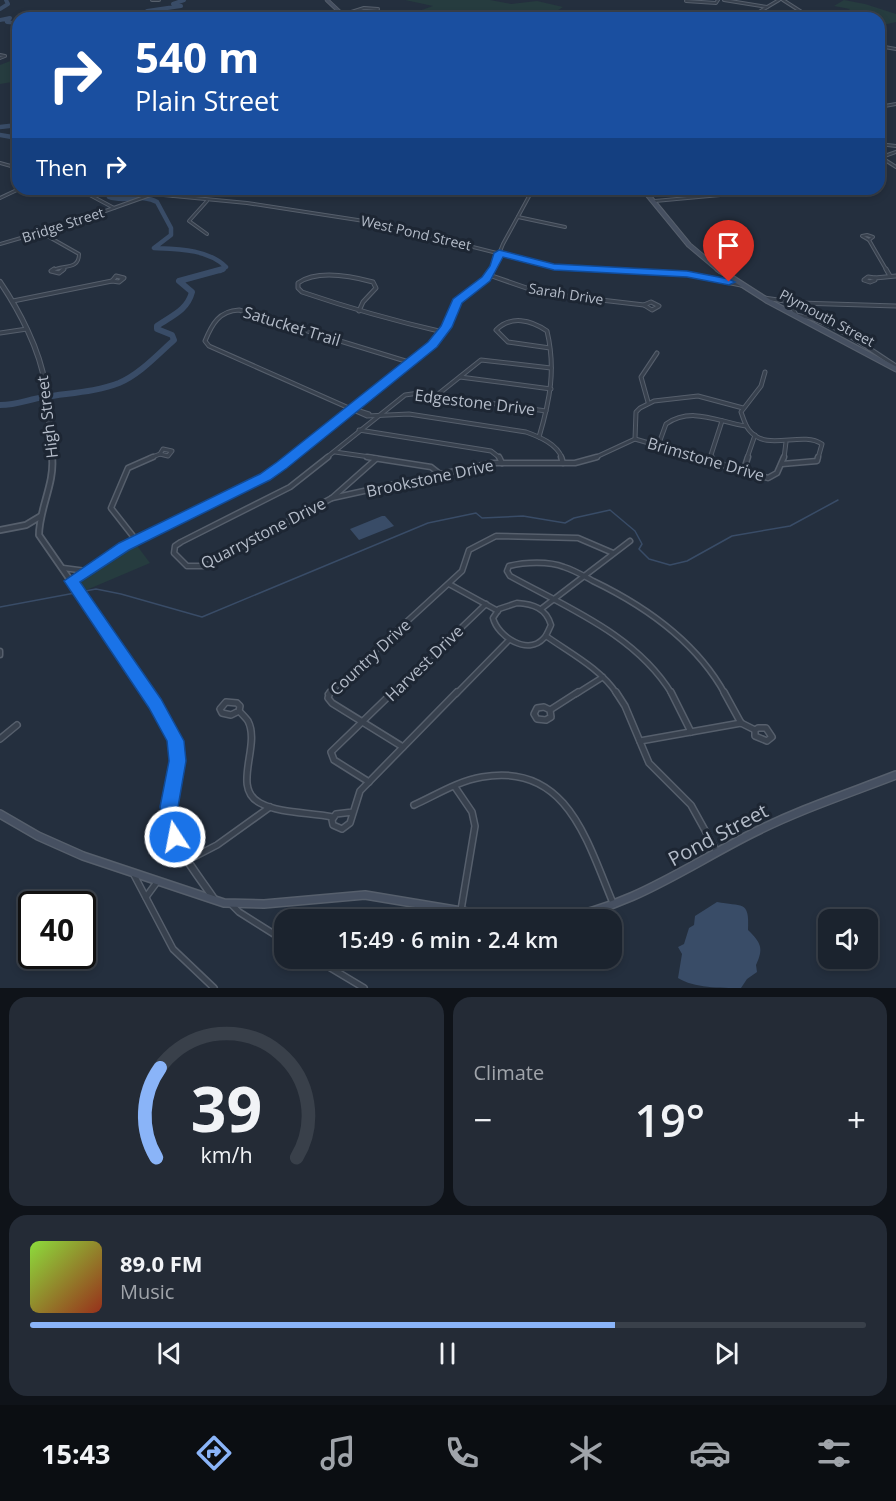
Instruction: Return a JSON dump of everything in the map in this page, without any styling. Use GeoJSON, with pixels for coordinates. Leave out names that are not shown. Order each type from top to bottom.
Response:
{"type":"FeatureCollection","features":[{"type":"Feature","properties":{"kind":"main road"},"geometry":{"type":"LineString","coordinates":[[327,0],[339,12]]}},
{"type":"Feature","properties":{"kind":"main road","name":"Plymouth Street"},"geometry":{"type":"LineString","coordinates":[[649,195],[687,243],[742,285],[896,367]]}},
{"type":"Feature","properties":{"kind":"main road","name":"Pond Street"},"geometry":{"type":"LineString","coordinates":[[605,909],[614,907],[780,820],[896,775]]}},
{"type":"Feature","properties":{"kind":"main road"},"geometry":{"type":"LineString","coordinates":[[0,814],[60,846],[216,901],[231,904],[264,904],[365,895],[449,909]]}},
{"type":"Feature","properties":{"kind":"street"},"geometry":{"type":"LineString","coordinates":[[152,0],[159,0]]}},
{"type":"Feature","properties":{"kind":"street"},"geometry":{"type":"LineString","coordinates":[[686,1],[711,4],[718,0]]}},
{"type":"Feature","properties":{"kind":"street"},"geometry":{"type":"LineString","coordinates":[[724,0],[767,7]]}},
{"type":"Feature","properties":{"kind":"street"},"geometry":{"type":"LineString","coordinates":[[759,12],[778,1],[784,1],[801,12]]}},
{"type":"Feature","properties":{"kind":"street"},"geometry":{"type":"LineString","coordinates":[[351,12],[364,8],[378,9]]}},
{"type":"Feature","properties":{"kind":"street"},"geometry":{"type":"LineString","coordinates":[[90,195],[114,208]]}},
{"type":"Feature","properties":{"kind":"street"},"geometry":{"type":"LineString","coordinates":[[72,581],[136,540],[269,475],[412,363],[443,332],[459,299],[480,285],[489,275],[530,195]]}},
{"type":"Feature","properties":{"kind":"street"},"geometry":{"type":"LineString","coordinates":[[655,201],[720,195]]}},
{"type":"Feature","properties":{"kind":"street","name":"Bridge Street"},"geometry":{"type":"LineString","coordinates":[[0,244],[42,233],[145,196],[172,196],[267,206]]}},
{"type":"Feature","properties":{"kind":"street"},"geometry":{"type":"LineString","coordinates":[[207,234],[192,226],[189,221],[208,200]]}},
{"type":"Feature","properties":{"kind":"street","name":"West Pond Street"},"geometry":{"type":"LineString","coordinates":[[267,206],[388,225],[554,267],[695,275],[742,285]]}},
{"type":"Feature","properties":{"kind":"street"},"geometry":{"type":"LineString","coordinates":[[518,217],[564,227]]}},
{"type":"Feature","properties":{"kind":"street"},"geometry":{"type":"LineString","coordinates":[[42,233],[53,243],[72,249],[78,254],[76,264],[64,269]]}},
{"type":"Feature","properties":{"kind":"street"},"geometry":{"type":"LineString","coordinates":[[869,240],[890,276]]}},
{"type":"Feature","properties":{"kind":"street","name":"Sarah Drive"},"geometry":{"type":"LineString","coordinates":[[489,275],[541,292],[644,305]]}},
{"type":"Feature","properties":{"kind":"street"},"geometry":{"type":"LineString","coordinates":[[359,311],[363,302],[376,288],[373,282],[317,276],[306,278],[298,284],[302,292],[359,311],[443,332]]}},
{"type":"Feature","properties":{"kind":"street"},"geometry":{"type":"LineString","coordinates":[[875,278],[896,276]]}},
{"type":"Feature","properties":{"kind":"street"},"geometry":{"type":"LineString","coordinates":[[14,302],[112,281]]}},
{"type":"Feature","properties":{"kind":"street","name":"High Street"},"geometry":{"type":"LineString","coordinates":[[0,282],[9,293],[27,329],[39,360],[46,396],[53,467],[38,530]]}},
{"type":"Feature","properties":{"kind":"street"},"geometry":{"type":"LineString","coordinates":[[0,294],[9,293]]}},
{"type":"Feature","properties":{"kind":"street"},"geometry":{"type":"LineString","coordinates":[[763,297],[799,303],[896,306]]}},
{"type":"Feature","properties":{"kind":"street"},"geometry":{"type":"LineString","coordinates":[[799,303],[795,313],[842,331],[896,367]]}},
{"type":"Feature","properties":{"kind":"street","name":"Satucket Trail"},"geometry":{"type":"LineString","coordinates":[[352,409],[209,346],[205,341],[218,316],[228,310],[244,310],[412,363]]}},
{"type":"Feature","properties":{"kind":"street"},"geometry":{"type":"LineString","coordinates":[[539,437],[551,389],[550,348],[547,331],[532,321],[508,321],[496,330],[497,334],[508,342],[550,348]]}},
{"type":"Feature","properties":{"kind":"street"},"geometry":{"type":"LineString","coordinates":[[0,333],[27,329]]}},
{"type":"Feature","properties":{"kind":"street"},"geometry":{"type":"LineString","coordinates":[[648,402],[640,378],[657,353]]}},
{"type":"Feature","properties":{"kind":"street"},"geometry":{"type":"LineString","coordinates":[[437,395],[477,361],[483,359],[551,368]]}},
{"type":"Feature","properties":{"kind":"street"},"geometry":{"type":"LineString","coordinates":[[765,372],[762,386],[743,408],[741,414],[746,426],[755,435],[769,441],[786,442],[812,438],[821,442],[822,446],[817,461],[782,464]]}},
{"type":"Feature","properties":{"kind":"street"},"geometry":{"type":"LineString","coordinates":[[460,376],[551,389]]}},
{"type":"Feature","properties":{"kind":"street","name":"Edgestone Drive"},"geometry":{"type":"LineString","coordinates":[[376,416],[405,395],[419,393],[546,411]]}},
{"type":"Feature","properties":{"kind":"street"},"geometry":{"type":"LineString","coordinates":[[635,439],[638,434],[636,412],[648,402],[698,396],[743,408]]}},
{"type":"Feature","properties":{"kind":"street"},"geometry":{"type":"LineString","coordinates":[[352,409],[367,416],[420,416],[522,431],[539,437],[559,450],[563,463]]}},
{"type":"Feature","properties":{"kind":"street"},"geometry":{"type":"LineString","coordinates":[[658,446],[666,424],[670,420],[697,415],[746,426]]}},
{"type":"Feature","properties":{"kind":"street","name":"Quarrystone Drive"},"geometry":{"type":"LineString","coordinates":[[376,416],[290,487],[178,544],[173,550],[174,553],[188,566],[205,566],[332,498],[376,459]]}},
{"type":"Feature","properties":{"kind":"street"},"geometry":{"type":"LineString","coordinates":[[709,462],[722,421]]}},
{"type":"Feature","properties":{"kind":"street"},"geometry":{"type":"LineString","coordinates":[[359,430],[491,451],[499,456],[502,463]]}},
{"type":"Feature","properties":{"kind":"street"},"geometry":{"type":"LineString","coordinates":[[743,472],[755,435]]}},
{"type":"Feature","properties":{"kind":"street","name":"Brimstone Drive"},"geometry":{"type":"LineString","coordinates":[[635,439],[761,477],[774,477],[780,472],[786,442]]}},
{"type":"Feature","properties":{"kind":"street","name":"Brookstone Drive"},"geometry":{"type":"LineString","coordinates":[[332,498],[502,463],[588,461],[635,439]]}},
{"type":"Feature","properties":{"kind":"street"},"geometry":{"type":"LineString","coordinates":[[334,452],[431,467],[441,475]]}},
{"type":"Feature","properties":{"kind":"street"},"geometry":{"type":"LineString","coordinates":[[136,540],[111,508],[128,468],[160,454]]}},
{"type":"Feature","properties":{"kind":"street"},"geometry":{"type":"LineString","coordinates":[[0,531],[26,525],[41,516]]}},
{"type":"Feature","properties":{"kind":"street"},"geometry":{"type":"LineString","coordinates":[[26,525],[38,530],[42,541],[155,703],[173,735],[178,757],[170,813],[177,842],[216,901]]}},
{"type":"Feature","properties":{"kind":"street","name":"Country Drive"},"geometry":{"type":"LineString","coordinates":[[403,747],[331,702],[328,694],[462,571],[469,550],[496,536],[578,538],[613,554]]}},
{"type":"Feature","properties":{"kind":"street"},"geometry":{"type":"LineString","coordinates":[[541,609],[630,541]]}},
{"type":"Feature","properties":{"kind":"street"},"geometry":{"type":"LineString","coordinates":[[691,732],[669,689],[647,662],[587,616],[510,576],[508,568],[518,563],[556,564],[584,575],[616,592],[687,644],[714,674],[741,723],[755,730]]}},
{"type":"Feature","properties":{"kind":"street"},"geometry":{"type":"LineString","coordinates":[[63,568],[87,571]]}},
{"type":"Feature","properties":{"kind":"street"},"geometry":{"type":"LineString","coordinates":[[449,584],[498,611]]}},
{"type":"Feature","properties":{"kind":"street"},"geometry":{"type":"LineString","coordinates":[[517,603],[528,603],[541,609],[551,622],[546,636],[529,644],[508,641],[500,636],[494,626],[494,618],[498,611],[517,603]]}},
{"type":"Feature","properties":{"kind":"street","name":"Harvest Drive"},"geometry":{"type":"LineString","coordinates":[[369,782],[331,756],[334,749],[486,604]]}},
{"type":"Feature","properties":{"kind":"street"},"geometry":{"type":"LineString","coordinates":[[546,636],[603,677],[625,706],[652,767],[694,809],[717,852]]}},
{"type":"Feature","properties":{"kind":"street"},"geometry":{"type":"LineString","coordinates":[[333,817],[334,827],[344,829],[352,823],[357,795],[508,641]]}},
{"type":"Feature","properties":{"kind":"street"},"geometry":{"type":"LineString","coordinates":[[550,710],[603,677]]}},
{"type":"Feature","properties":{"kind":"street"},"geometry":{"type":"LineString","coordinates":[[238,711],[243,714],[252,740],[247,790],[256,801],[270,806],[333,817],[340,813],[353,812]]}},
{"type":"Feature","properties":{"kind":"street"},"geometry":{"type":"LineString","coordinates":[[640,741],[741,723]]}},
{"type":"Feature","properties":{"kind":"street"},"geometry":{"type":"LineString","coordinates":[[0,739],[17,725]]}},
{"type":"Feature","properties":{"kind":"street"},"geometry":{"type":"LineString","coordinates":[[414,805],[483,776],[507,773],[536,780],[556,792],[574,816],[614,907]]}},
{"type":"Feature","properties":{"kind":"street"},"geometry":{"type":"LineString","coordinates":[[455,787],[472,812],[475,826],[461,909]]}},
{"type":"Feature","properties":{"kind":"street"},"geometry":{"type":"LineString","coordinates":[[188,861],[218,845],[270,806]]}},
{"type":"Feature","properties":{"kind":"street"},"geometry":{"type":"LineString","coordinates":[[133,873],[173,949],[214,988]]}},
{"type":"Feature","properties":{"kind":"street"},"geometry":{"type":"LineString","coordinates":[[145,898],[157,882]]}},
{"type":"Feature","properties":{"kind":"street"},"geometry":{"type":"LineString","coordinates":[[231,904],[239,912],[274,934]]}},
{"type":"Feature","properties":{"kind":"street"},"geometry":{"type":"LineString","coordinates":[[332,969],[364,988]]}},
{"type":"Feature","properties":{"kind":"green space"},"geometry":{"type":"Polygon","coordinates":[[[405,0],[490,0],[511,4],[537,1],[563,7],[555,12],[416,12],[433,6],[405,0]]]}},
{"type":"Feature","properties":{"kind":"green space"},"geometry":{"type":"Polygon","coordinates":[[[844,0],[865,4],[896,14],[896,22],[885,25],[885,12],[846,12],[850,9],[834,6],[844,0]]]}},
{"type":"Feature","properties":{"kind":"green space"},"geometry":{"type":"Polygon","coordinates":[[[12,60],[12,82],[0,84],[0,65],[12,60]]]}},
{"type":"Feature","properties":{"kind":"green space"},"geometry":{"type":"Polygon","coordinates":[[[135,543],[150,563],[84,591],[79,582],[120,551],[135,543]]]}},
{"type":"Feature","properties":{"kind":"water"},"geometry":{"type":"Polygon","coordinates":[[[385,516],[394,526],[359,540],[350,529],[385,516]]]}},
{"type":"Feature","properties":{"kind":"water"},"geometry":{"type":"Polygon","coordinates":[[[717,902],[742,906],[745,909],[748,930],[760,946],[757,972],[747,979],[741,988],[699,986],[678,978],[682,954],[678,947],[684,944],[689,928],[694,925],[695,916],[717,902]]]}},
{"type":"Feature","properties":{"kind":"waterway"},"geometry":{"type":"LineString","coordinates":[[0,9],[8,4],[6,0]]}},
{"type":"Feature","properties":{"kind":"waterway"},"geometry":{"type":"LineString","coordinates":[[152,12],[147,11],[181,6],[173,4],[184,0]]}},
{"type":"Feature","properties":{"kind":"waterway"},"geometry":{"type":"LineString","coordinates":[[0,20],[10,18],[7,22],[12,22]]}},
{"type":"Feature","properties":{"kind":"waterway"},"geometry":{"type":"LineString","coordinates":[[0,127],[12,126]]}},
{"type":"Feature","properties":{"kind":"waterway"},"geometry":{"type":"LineString","coordinates":[[0,135],[12,137]]}},
{"type":"Feature","properties":{"kind":"waterway"},"geometry":{"type":"LineString","coordinates":[[110,195],[109,197],[115,199],[145,198],[157,202],[171,228],[171,235],[154,248],[202,253],[219,261],[226,267],[223,269]]}},
{"type":"Feature","properties":{"kind":"waterway"},"geometry":{"type":"LineString","coordinates":[[0,405],[110,386],[134,375],[174,340],[172,335],[157,329],[157,326],[178,312],[190,299],[192,292],[179,281],[223,269]]}},
{"type":"Feature","properties":{"kind":"waterway"},"geometry":{"type":"LineString","coordinates":[[85,591],[96,589],[121,594],[202,617],[428,523],[476,513],[482,518],[523,516],[565,523],[574,518],[610,510],[635,531],[642,544],[639,549],[649,559],[670,565],[687,561],[732,536],[790,526],[838,500]]}},
{"type":"Feature","properties":{"kind":"waterway"},"geometry":{"type":"LineString","coordinates":[[0,607],[75,593]]}},
{"type":"Feature","properties":{"kind":"route"},"geometry":{"type":"LineString","coordinates":[[175,837],[169,807],[177,761],[176,741],[155,703],[72,581],[124,546],[265,477],[282,465],[432,345],[446,327],[457,301],[486,279],[495,266],[499,253],[554,267],[687,274],[729,282]]}}]}
